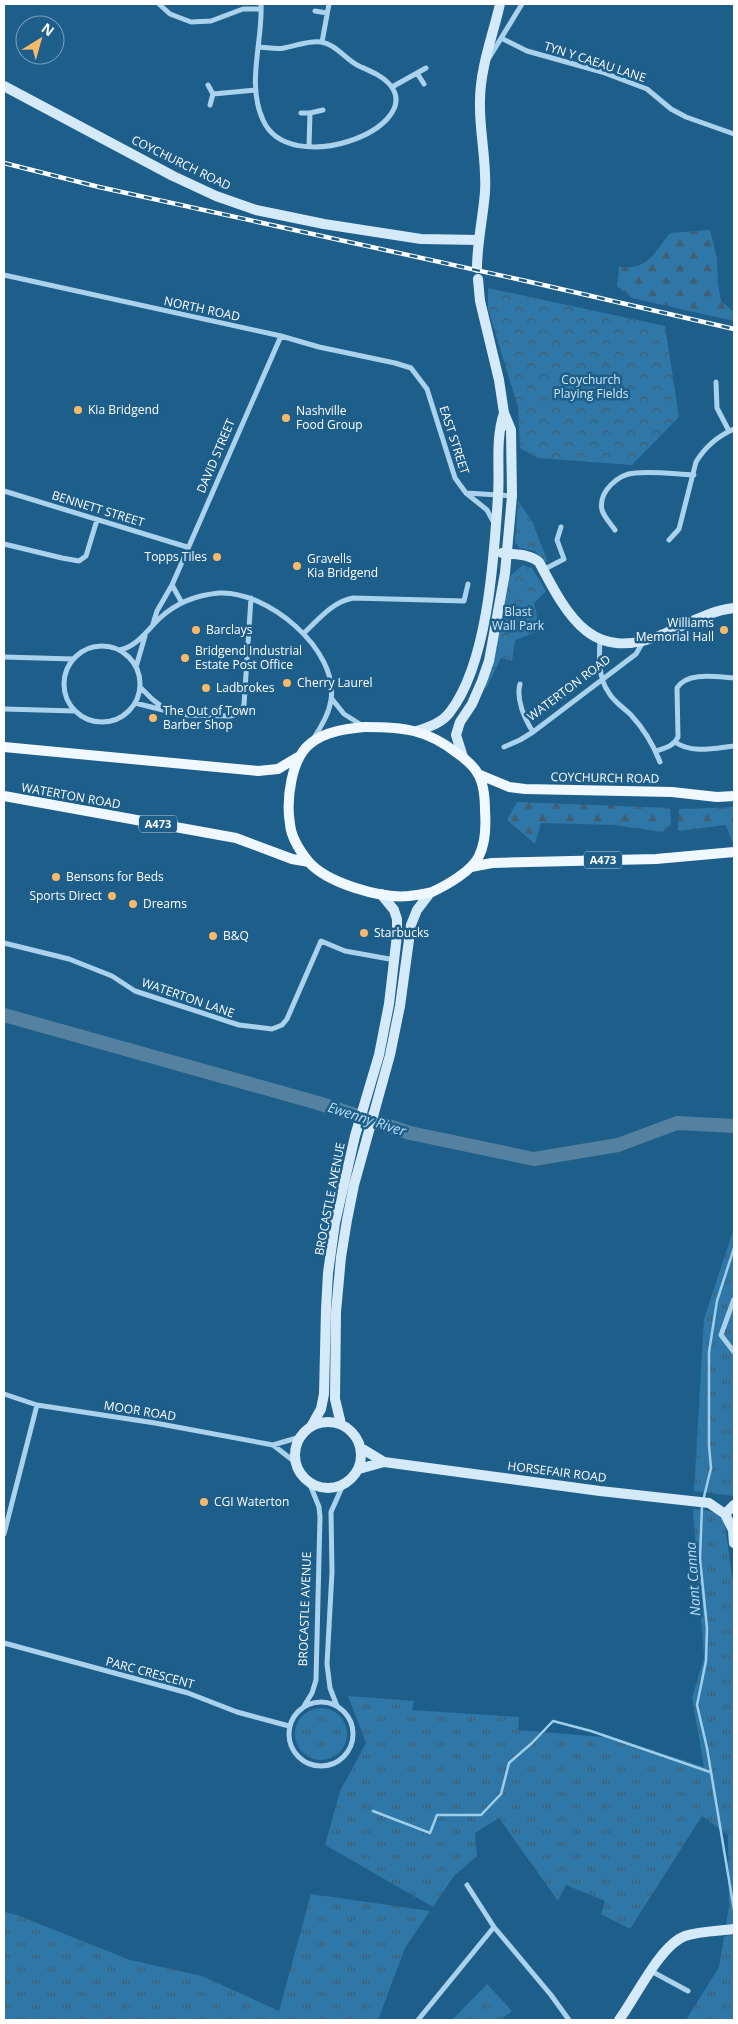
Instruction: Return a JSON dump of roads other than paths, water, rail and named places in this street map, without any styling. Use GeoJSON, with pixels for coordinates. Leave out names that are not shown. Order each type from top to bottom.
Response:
{"type":"FeatureCollection","features":[{"type":"Feature","properties":{"kind":"main road"},"geometry":{"type":"LineString","coordinates":[[4,747],[258,771],[278,769],[298,758],[313,741],[343,729],[390,727],[417,731],[442,742],[463,757],[478,774],[485,799],[486,829],[479,856],[471,867],[430,892],[407,896],[381,894],[338,882],[309,862],[294,837],[290,824],[290,790],[298,758]]}},
{"type":"Feature","properties":{"kind":"main road","name":"COYCHURCH ROAD"},"geometry":{"type":"LineString","coordinates":[[478,774],[509,787],[525,789],[672,792],[717,797],[734,796]]}},
{"type":"Feature","properties":{"kind":"main road","name":"WATERTON ROAD"},"geometry":{"type":"LineString","coordinates":[[4,796],[236,838],[292,859],[309,862]]}},
{"type":"Feature","properties":{"kind":"main road","name":"A473"},"geometry":{"type":"LineString","coordinates":[[471,867],[492,863],[656,859],[734,852]]}},
{"type":"Feature","properties":{"kind":"street"},"geometry":{"type":"LineString","coordinates":[[159,4],[170,14],[191,22],[211,22],[243,9],[261,6],[258,47],[256,90],[263,120],[269,130],[290,144],[330,147],[346,144],[378,127],[393,112],[395,98],[392,87],[371,71],[356,65],[336,48],[322,42],[308,42],[282,49],[258,47]]}},
{"type":"Feature","properties":{"kind":"street"},"geometry":{"type":"LineString","coordinates":[[322,42],[329,4]]}},
{"type":"Feature","properties":{"kind":"street"},"geometry":{"type":"LineString","coordinates":[[477,268],[485,192],[480,98],[484,68],[500,4]]}},
{"type":"Feature","properties":{"kind":"street"},"geometry":{"type":"LineString","coordinates":[[484,68],[522,4]]}},
{"type":"Feature","properties":{"kind":"street"},"geometry":{"type":"LineString","coordinates":[[315,11],[327,13]]}},
{"type":"Feature","properties":{"kind":"street","name":"TYN Y CAEAU LANE"},"geometry":{"type":"LineString","coordinates":[[501,38],[527,51],[602,72],[647,89],[671,109],[686,117],[734,134]]}},
{"type":"Feature","properties":{"kind":"street"},"geometry":{"type":"LineString","coordinates":[[392,87],[426,68]]}},
{"type":"Feature","properties":{"kind":"street"},"geometry":{"type":"LineString","coordinates":[[417,73],[424,84]]}},
{"type":"Feature","properties":{"kind":"street"},"geometry":{"type":"LineString","coordinates":[[208,85],[213,94],[210,105]]}},
{"type":"Feature","properties":{"kind":"street","name":"COYCHURCH ROAD"},"geometry":{"type":"LineString","coordinates":[[4,86],[173,176],[216,196],[256,210],[324,224],[421,239],[479,240]]}},
{"type":"Feature","properties":{"kind":"street"},"geometry":{"type":"LineString","coordinates":[[213,94],[256,90]]}},
{"type":"Feature","properties":{"kind":"street"},"geometry":{"type":"LineString","coordinates":[[301,113],[310,114],[323,110]]}},
{"type":"Feature","properties":{"kind":"street"},"geometry":{"type":"LineString","coordinates":[[309,146],[310,114]]}},
{"type":"Feature","properties":{"kind":"street","name":"NORTH ROAD"},"geometry":{"type":"LineString","coordinates":[[4,275],[395,363]]}},
{"type":"Feature","properties":{"kind":"street"},"geometry":{"type":"LineString","coordinates":[[463,757],[456,735],[460,722],[472,704],[489,661],[497,623],[507,554],[512,496],[510,430],[504,413],[499,380],[480,301],[478,279]]}},
{"type":"Feature","properties":{"kind":"street","name":"DAVID STREET"},"geometry":{"type":"LineString","coordinates":[[152,626],[157,611],[172,585],[281,336]]}},
{"type":"Feature","properties":{"kind":"street","name":"EAST STREET"},"geometry":{"type":"LineString","coordinates":[[395,363],[411,368],[427,389],[455,478],[466,493],[487,510],[495,525]]}},
{"type":"Feature","properties":{"kind":"street"},"geometry":{"type":"LineString","coordinates":[[669,540],[679,529],[696,462],[714,440],[732,430],[717,408],[716,382]]}},
{"type":"Feature","properties":{"kind":"street"},"geometry":{"type":"LineString","coordinates":[[417,731],[436,724],[449,713],[461,695],[472,671],[483,628],[490,584],[498,495],[499,429],[504,413]]}},
{"type":"Feature","properties":{"kind":"street"},"geometry":{"type":"LineString","coordinates":[[615,530],[602,511],[602,502],[604,492],[622,476],[633,472],[694,475]]}},
{"type":"Feature","properties":{"kind":"street","name":"BENNETT STREET"},"geometry":{"type":"LineString","coordinates":[[4,491],[187,547]]}},
{"type":"Feature","properties":{"kind":"street"},"geometry":{"type":"LineString","coordinates":[[466,493],[512,496]]}},
{"type":"Feature","properties":{"kind":"street"},"geometry":{"type":"LineString","coordinates":[[4,544],[79,561],[86,556],[97,520]]}},
{"type":"Feature","properties":{"kind":"street"},"geometry":{"type":"LineString","coordinates":[[543,570],[564,559],[557,540],[561,527]]}},
{"type":"Feature","properties":{"kind":"street"},"geometry":{"type":"LineString","coordinates":[[493,552],[533,557],[539,562],[569,615],[590,634],[600,640],[616,644],[643,642],[705,614],[734,608]]}},
{"type":"Feature","properties":{"kind":"street"},"geometry":{"type":"LineString","coordinates":[[304,633],[334,605],[343,600],[353,598],[464,601],[468,584]]}},
{"type":"Feature","properties":{"kind":"street"},"geometry":{"type":"LineString","coordinates":[[172,585],[182,603]]}},
{"type":"Feature","properties":{"kind":"street"},"geometry":{"type":"LineString","coordinates":[[136,667],[145,636],[152,626],[161,617],[182,603],[198,596],[220,593],[236,594],[271,606],[304,633],[316,650],[326,670],[332,699],[325,720],[313,741]]}},
{"type":"Feature","properties":{"kind":"street"},"geometry":{"type":"LineString","coordinates":[[134,703],[183,715],[230,716],[238,714],[244,705],[246,647],[251,598]]}},
{"type":"Feature","properties":{"kind":"street"},"geometry":{"type":"LineString","coordinates":[[119,650],[126,649],[145,636]]}},
{"type":"Feature","properties":{"kind":"street"},"geometry":{"type":"LineString","coordinates":[[600,640],[600,666],[608,693],[642,728],[656,751],[660,762]]}},
{"type":"Feature","properties":{"kind":"street","name":"WATERTON ROAD"},"geometry":{"type":"LineString","coordinates":[[504,747],[533,732],[636,654],[643,642]]}},
{"type":"Feature","properties":{"kind":"street"},"geometry":{"type":"LineString","coordinates":[[140,686],[134,703],[127,712],[117,719],[106,722],[85,718],[76,711],[68,701],[64,685],[66,672],[73,659],[88,648],[109,646],[126,654],[136,667],[140,686],[152,700],[168,712]]}},
{"type":"Feature","properties":{"kind":"street"},"geometry":{"type":"LineString","coordinates":[[4,657],[73,659]]}},
{"type":"Feature","properties":{"kind":"street"},"geometry":{"type":"LineString","coordinates":[[656,751],[676,742],[678,732],[677,688],[680,684],[690,677],[734,678]]}},
{"type":"Feature","properties":{"kind":"street"},"geometry":{"type":"LineString","coordinates":[[520,684],[518,694],[527,723],[533,732]]}},
{"type":"Feature","properties":{"kind":"street"},"geometry":{"type":"LineString","coordinates":[[332,699],[351,720],[365,727]]}},
{"type":"Feature","properties":{"kind":"street"},"geometry":{"type":"LineString","coordinates":[[4,709],[76,711]]}},
{"type":"Feature","properties":{"kind":"street"},"geometry":{"type":"LineString","coordinates":[[676,742],[682,746],[695,749],[734,746]]}},
{"type":"Feature","properties":{"kind":"street","name":"BROCASTLE AVENUE"},"geometry":{"type":"LineString","coordinates":[[341,1424],[335,1399],[335,1366],[336,1312],[341,1257],[354,1185],[390,1055],[400,1006],[411,925],[417,910],[430,892]]}},
{"type":"Feature","properties":{"kind":"street","name":"BROCASTLE AVENUE"},"geometry":{"type":"LineString","coordinates":[[312,1425],[321,1409],[324,1394],[328,1273],[335,1222],[355,1136],[381,1047],[395,960],[398,935],[397,920],[394,910],[381,894]]}},
{"type":"Feature","properties":{"kind":"street","name":"WATERTON LANE"},"geometry":{"type":"LineString","coordinates":[[4,943],[78,963],[112,976],[135,991],[239,1025],[272,1029],[282,1026],[286,1019],[320,942],[345,951],[395,960]]}},
{"type":"Feature","properties":{"kind":"street"},"geometry":{"type":"LineString","coordinates":[[734,1299],[722,1335],[734,1352]]}},
{"type":"Feature","properties":{"kind":"street","name":"MOOR ROAD"},"geometry":{"type":"LineString","coordinates":[[4,1394],[37,1405],[155,1423],[273,1445],[296,1462]]}},
{"type":"Feature","properties":{"kind":"street"},"geometry":{"type":"LineString","coordinates":[[4,1534],[37,1405]]}},
{"type":"Feature","properties":{"kind":"street"},"geometry":{"type":"LineString","coordinates":[[332,1421],[341,1424],[354,1433],[361,1448],[362,1459],[352,1479],[343,1485],[326,1488],[309,1482],[298,1470],[295,1454],[300,1437],[312,1425],[332,1421]]}},
{"type":"Feature","properties":{"kind":"street","name":"MOOR ROAD"},"geometry":{"type":"LineString","coordinates":[[273,1445],[300,1437]]}},
{"type":"Feature","properties":{"kind":"street","name":"HORSEFAIR ROAD"},"geometry":{"type":"LineString","coordinates":[[361,1448],[384,1462],[600,1491],[710,1503],[725,1514]]}},
{"type":"Feature","properties":{"kind":"street","name":"HORSEFAIR ROAD"},"geometry":{"type":"LineString","coordinates":[[358,1470],[384,1462]]}},
{"type":"Feature","properties":{"kind":"street","name":"BROCASTLE AVENUE"},"geometry":{"type":"LineString","coordinates":[[304,1706],[312,1693],[316,1680],[320,1517],[317,1501],[309,1482]]}},
{"type":"Feature","properties":{"kind":"street","name":"BROCASTLE AVENUE"},"geometry":{"type":"LineString","coordinates":[[337,1706],[330,1688],[327,1664],[332,1572],[331,1512],[343,1485]]}},
{"type":"Feature","properties":{"kind":"street"},"geometry":{"type":"LineString","coordinates":[[734,1505],[725,1514],[733,1530],[734,1543]]}},
{"type":"Feature","properties":{"kind":"street","name":"PARC CRESCENT"},"geometry":{"type":"LineString","coordinates":[[4,1644],[188,1693],[237,1712],[289,1726]]}},
{"type":"Feature","properties":{"kind":"street"},"geometry":{"type":"LineString","coordinates":[[321,1702],[337,1706],[349,1719],[353,1736],[347,1752],[334,1763],[316,1765],[300,1758],[290,1744],[289,1726],[292,1718],[304,1706],[321,1702]]}},
{"type":"Feature","properties":{"kind":"street"},"geometry":{"type":"LineString","coordinates":[[467,1885],[494,1927],[551,1995],[569,2020]]}},
{"type":"Feature","properties":{"kind":"street"},"geometry":{"type":"LineString","coordinates":[[418,2020],[494,1927]]}},
{"type":"Feature","properties":{"kind":"street"},"geometry":{"type":"LineString","coordinates":[[620,2020],[651,1971],[676,1940],[691,1934],[734,1929]]}},
{"type":"Feature","properties":{"kind":"street"},"geometry":{"type":"LineString","coordinates":[[651,1971],[688,1991]]}},
{"type":"Feature","properties":{"kind":"waterway","name":"Ewenny River"},"geometry":{"type":"LineString","coordinates":[[4,1015],[318,1103],[410,1133],[534,1159],[618,1145],[677,1123],[734,1126]]}},
{"type":"Feature","properties":{"kind":"waterway","name":"Nant Canna"},"geometry":{"type":"LineString","coordinates":[[703,1501],[711,1468],[709,1446],[709,1352],[717,1301],[734,1248]]}},
{"type":"Feature","properties":{"kind":"waterway","name":"Nant Canna"},"geometry":{"type":"LineString","coordinates":[[702,1506],[700,1559],[707,1628],[706,1661],[697,1705],[707,1748],[734,1910]]}},
{"type":"Feature","properties":{"kind":"waterway"},"geometry":{"type":"LineString","coordinates":[[373,1811],[430,1833],[437,1815],[481,1815],[501,1794],[509,1763],[553,1721],[591,1731],[710,1772]]}},
{"type":"Feature","properties":{"kind":"railway"},"geometry":{"type":"LineString","coordinates":[[4,163],[99,187],[734,329]]}},
{"type":"Feature","properties":{"kind":"place","name":"Kia Bridgend"},"geometry":{"type":"Point","coordinates":[78,410]}},
{"type":"Feature","properties":{"kind":"place","name":"Nashville Food Group"},"geometry":{"type":"Point","coordinates":[286,418]}},
{"type":"Feature","properties":{"kind":"place","name":"Topps Tiles"},"geometry":{"type":"Point","coordinates":[217,557]}},
{"type":"Feature","properties":{"kind":"place","name":"Gravells Kia Bridgend"},"geometry":{"type":"Point","coordinates":[297,566]}},
{"type":"Feature","properties":{"kind":"place","name":"Barclays"},"geometry":{"type":"Point","coordinates":[196,630]}},
{"type":"Feature","properties":{"kind":"place","name":"Williams Memorial Hall"},"geometry":{"type":"Point","coordinates":[724,630]}},
{"type":"Feature","properties":{"kind":"place","name":"Bridgend Industrial Estate Post Office"},"geometry":{"type":"Point","coordinates":[185,658]}},
{"type":"Feature","properties":{"kind":"place","name":"Cherry Laurel"},"geometry":{"type":"Point","coordinates":[287,683]}},
{"type":"Feature","properties":{"kind":"place","name":"Ladbrokes"},"geometry":{"type":"Point","coordinates":[206,688]}},
{"type":"Feature","properties":{"kind":"place","name":"The Out of Town Barber Shop"},"geometry":{"type":"Point","coordinates":[153,718]}},
{"type":"Feature","properties":{"kind":"place","name":"Bensons for Beds"},"geometry":{"type":"Point","coordinates":[56,877]}},
{"type":"Feature","properties":{"kind":"place","name":"Sports Direct"},"geometry":{"type":"Point","coordinates":[112,896]}},
{"type":"Feature","properties":{"kind":"place","name":"Dreams"},"geometry":{"type":"Point","coordinates":[133,904]}},
{"type":"Feature","properties":{"kind":"place","name":"Starbucks"},"geometry":{"type":"Point","coordinates":[364,933]}},
{"type":"Feature","properties":{"kind":"place","name":"B&Q"},"geometry":{"type":"Point","coordinates":[213,936]}},
{"type":"Feature","properties":{"kind":"place","name":"CGI Waterton"},"geometry":{"type":"Point","coordinates":[204,1502]}},
{"type":"Feature","properties":{"kind":"park label","name":"Coychurch Playing Fields"},"geometry":{"type":"Point","coordinates":[591,387]}},
{"type":"Feature","properties":{"kind":"park label","name":"Blast Wall Park"},"geometry":{"type":"Point","coordinates":[518,619]}}]}
